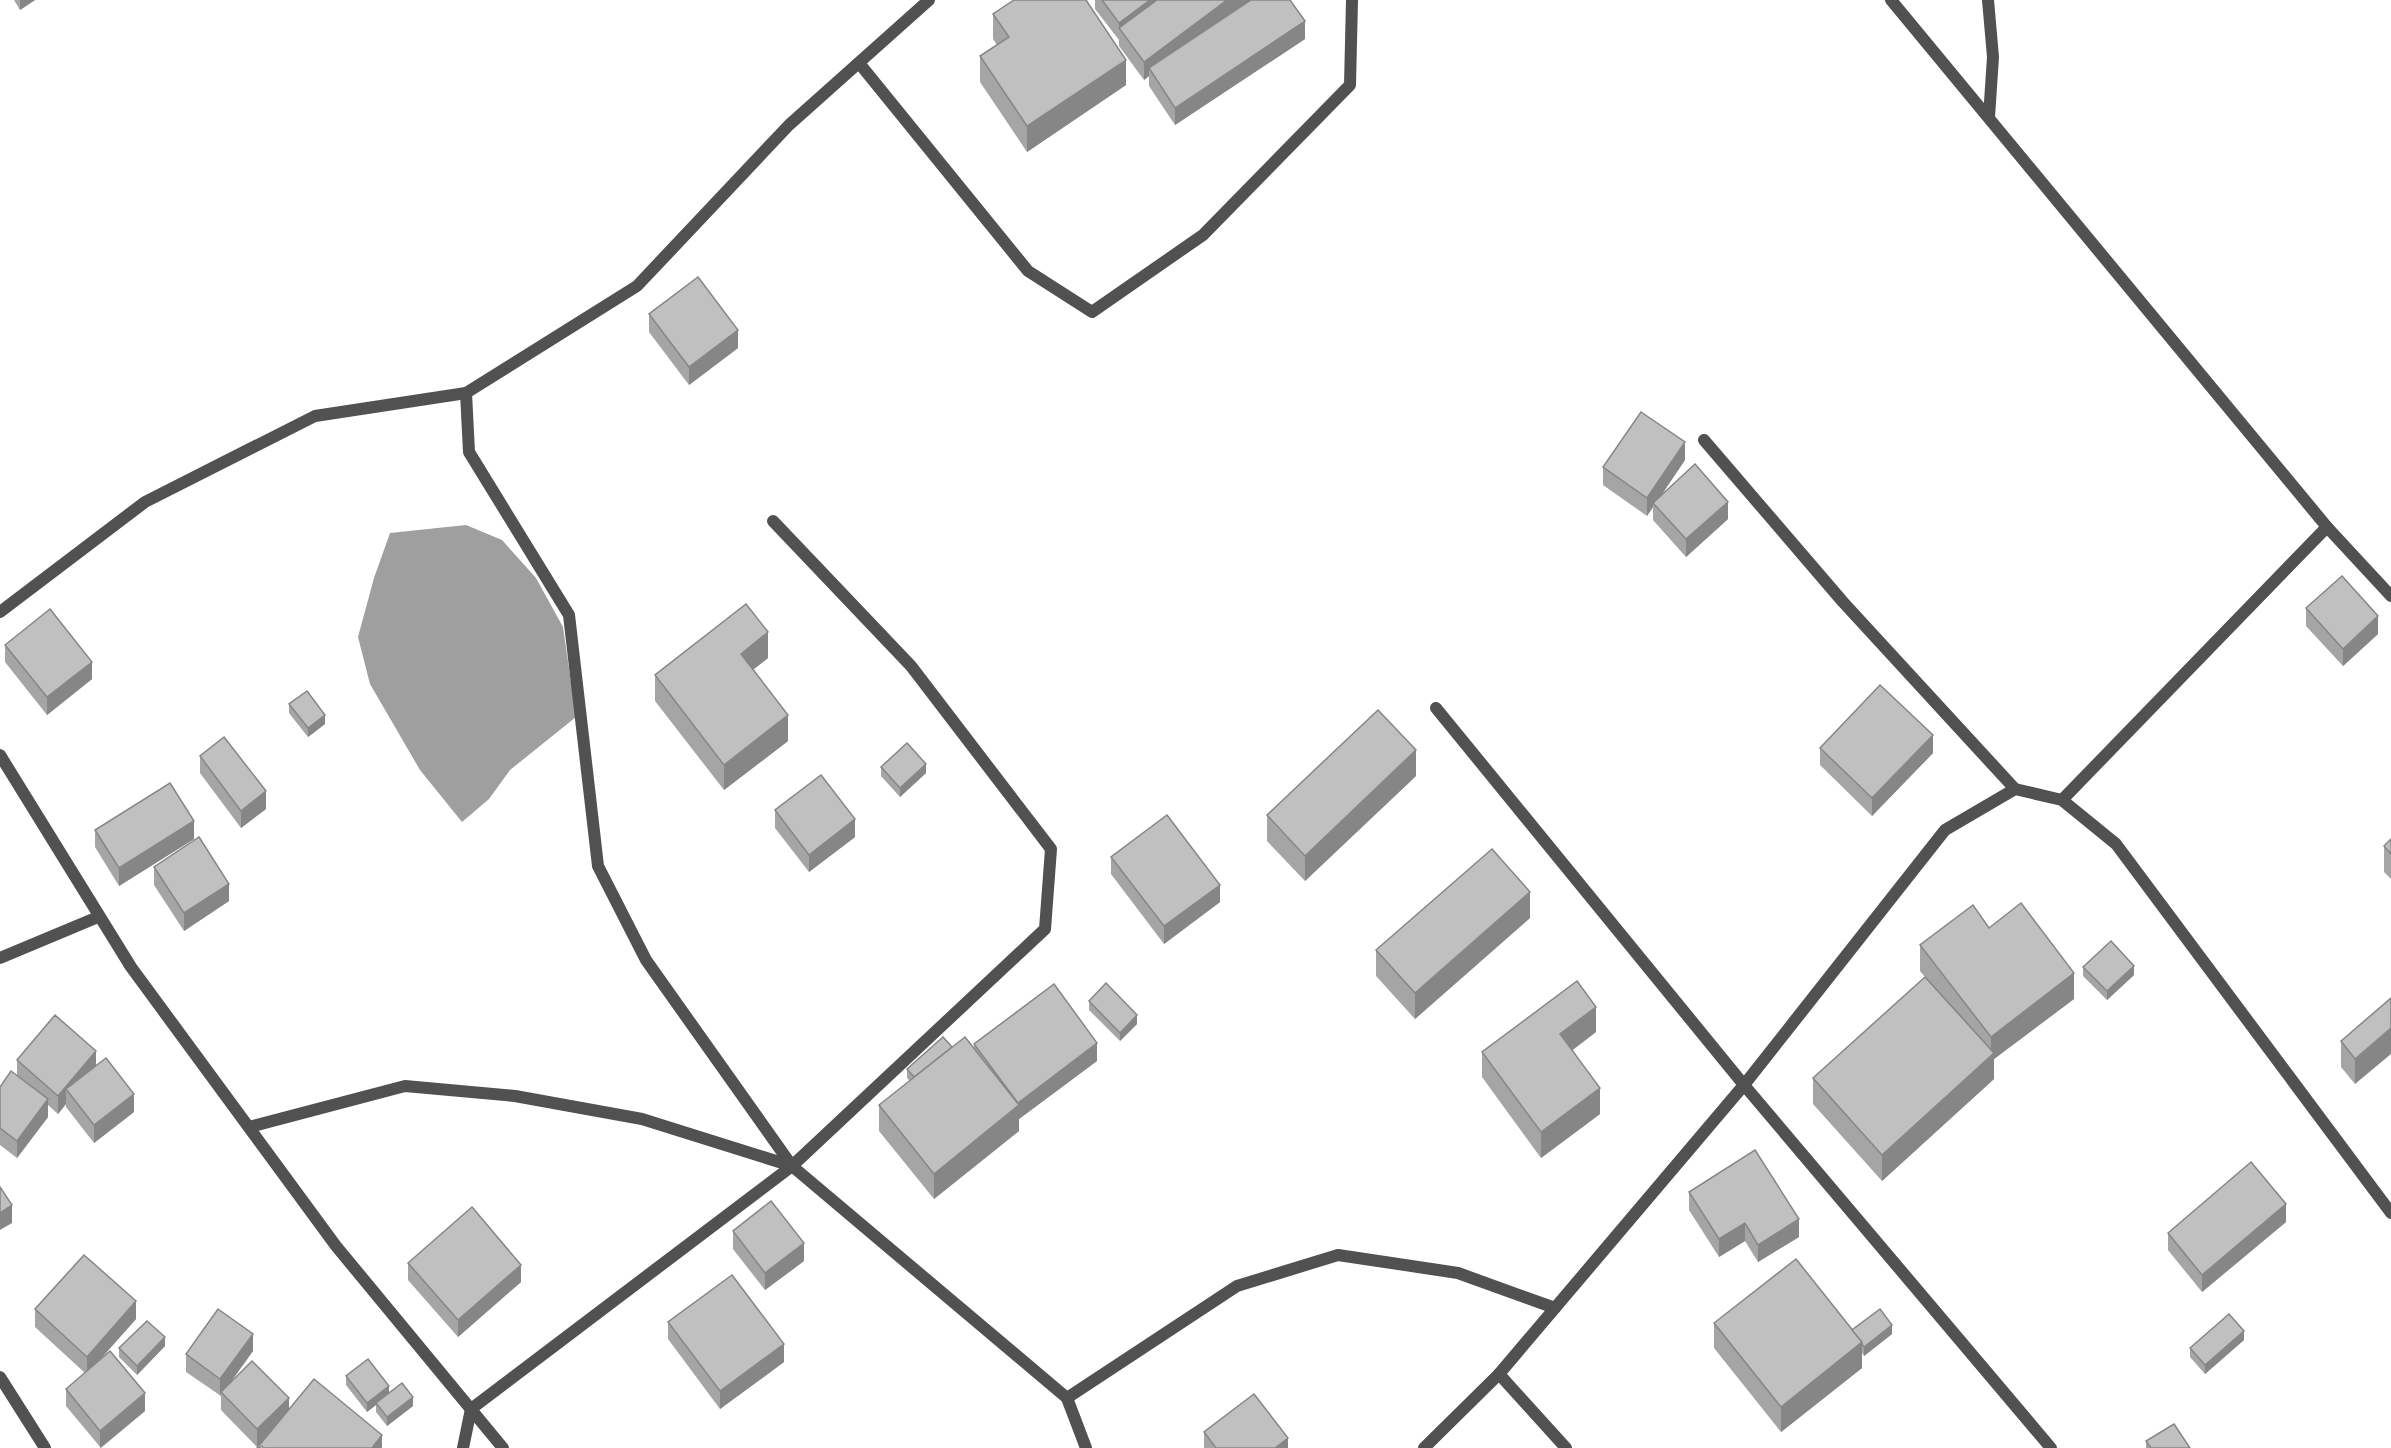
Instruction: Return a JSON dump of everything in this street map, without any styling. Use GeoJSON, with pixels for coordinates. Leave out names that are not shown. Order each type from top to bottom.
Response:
{"type":"FeatureCollection","features":[{"type":"Feature","properties":{"kind":"street"},"geometry":{"type":"LineString","coordinates":[[0,612],[145,502],[315,416],[465,393],[637,286],[789,126],[929,0]]}},
{"type":"Feature","properties":{"kind":"street"},"geometry":{"type":"LineString","coordinates":[[859,63],[1028,271],[1092,312],[1203,235],[1350,85],[1352,0]]}},
{"type":"Feature","properties":{"kind":"street"},"geometry":{"type":"LineString","coordinates":[[1891,0],[2327,527],[2391,596]]}},
{"type":"Feature","properties":{"kind":"street"},"geometry":{"type":"LineString","coordinates":[[1988,0],[1993,57],[1989,117]]}},
{"type":"Feature","properties":{"kind":"street"},"geometry":{"type":"LineString","coordinates":[[465,393],[469,452],[569,615],[598,866],[646,960],[792,1166],[1067,1398],[1086,1448]]}},
{"type":"Feature","properties":{"kind":"street"},"geometry":{"type":"LineString","coordinates":[[1704,440],[1844,602],[2015,789],[2062,800],[2116,844],[2391,1213]]}},
{"type":"Feature","properties":{"kind":"street"},"geometry":{"type":"LineString","coordinates":[[463,1448],[471,1409],[792,1166],[1045,929],[1051,849],[911,666],[773,521]]}},
{"type":"Feature","properties":{"kind":"street"},"geometry":{"type":"LineString","coordinates":[[2062,800],[2327,527]]}},
{"type":"Feature","properties":{"kind":"street"},"geometry":{"type":"LineString","coordinates":[[1436,708],[1744,1085],[2051,1448]]}},
{"type":"Feature","properties":{"kind":"street"},"geometry":{"type":"LineString","coordinates":[[0,755],[131,967],[336,1246],[503,1448]]}},
{"type":"Feature","properties":{"kind":"street"},"geometry":{"type":"LineString","coordinates":[[1424,1448],[1499,1374],[1744,1085],[1945,830],[2015,789]]}},
{"type":"Feature","properties":{"kind":"street"},"geometry":{"type":"LineString","coordinates":[[0,958],[99,917]]}},
{"type":"Feature","properties":{"kind":"street"},"geometry":{"type":"LineString","coordinates":[[249,1127],[405,1086],[515,1096],[642,1119],[792,1166]]}},
{"type":"Feature","properties":{"kind":"street"},"geometry":{"type":"LineString","coordinates":[[1067,1398],[1237,1286],[1338,1255],[1458,1273],[1555,1308]]}},
{"type":"Feature","properties":{"kind":"street"},"geometry":{"type":"LineString","coordinates":[[1499,1374],[1566,1448]]}},
{"type":"Feature","properties":{"kind":"street"},"geometry":{"type":"LineString","coordinates":[[0,1377],[45,1448]]}},
{"type":"Feature","properties":{"kind":"shaded area"},"geometry":{"type":"Polygon","coordinates":[[[466,525],[502,540],[536,578],[563,627],[576,717],[510,770],[489,799],[462,822],[420,770],[370,684],[358,637],[374,578],[390,533],[466,525]]]}},
{"type":"Feature","properties":{"kind":"building"},"geometry":{"type":"Polygon","coordinates":[[[1014,0],[1086,0],[1126,60],[1027,126],[980,56],[1009,37],[993,14],[1014,0]]]}},
{"type":"Feature","properties":{"kind":"building"},"geometry":{"type":"Polygon","coordinates":[[[1102,0],[1150,0],[1119,23],[1102,0]]]}},
{"type":"Feature","properties":{"kind":"building"},"geometry":{"type":"Polygon","coordinates":[[[1157,0],[1227,0],[1144,62],[1119,28],[1157,0]]]}},
{"type":"Feature","properties":{"kind":"building"},"geometry":{"type":"Polygon","coordinates":[[[1251,0],[1290,0],[1305,21],[1175,108],[1149,68],[1251,0]]]}},
{"type":"Feature","properties":{"kind":"building"},"geometry":{"type":"Polygon","coordinates":[[[698,277],[738,330],[689,367],[649,314],[698,277]]]}},
{"type":"Feature","properties":{"kind":"building"},"geometry":{"type":"Polygon","coordinates":[[[1641,412],[1685,442],[1647,498],[1603,467],[1641,412]]]}},
{"type":"Feature","properties":{"kind":"building"},"geometry":{"type":"Polygon","coordinates":[[[1695,464],[1728,502],[1686,539],[1653,503],[1695,464]]]}},
{"type":"Feature","properties":{"kind":"building"},"geometry":{"type":"Polygon","coordinates":[[[2342,576],[2378,616],[2343,649],[2306,608],[2342,576]]]}},
{"type":"Feature","properties":{"kind":"building"},"geometry":{"type":"Polygon","coordinates":[[[746,604],[768,632],[741,654],[788,715],[724,765],[655,675],[746,604]]]}},
{"type":"Feature","properties":{"kind":"building"},"geometry":{"type":"Polygon","coordinates":[[[50,609],[92,662],[47,697],[5,645],[50,609]]]}},
{"type":"Feature","properties":{"kind":"building"},"geometry":{"type":"Polygon","coordinates":[[[1880,685],[1933,735],[1872,798],[1820,748],[1880,685]]]}},
{"type":"Feature","properties":{"kind":"building"},"geometry":{"type":"Polygon","coordinates":[[[307,691],[325,715],[308,728],[289,704],[307,691]]]}},
{"type":"Feature","properties":{"kind":"building"},"geometry":{"type":"Polygon","coordinates":[[[1378,710],[1416,750],[1305,856],[1267,815],[1378,710]]]}},
{"type":"Feature","properties":{"kind":"building"},"geometry":{"type":"Polygon","coordinates":[[[224,737],[266,791],[241,811],[200,756],[224,737]]]}},
{"type":"Feature","properties":{"kind":"building"},"geometry":{"type":"Polygon","coordinates":[[[907,743],[926,764],[900,788],[881,767],[907,743]]]}},
{"type":"Feature","properties":{"kind":"building"},"geometry":{"type":"Polygon","coordinates":[[[821,775],[855,819],[809,855],[775,810],[821,775]]]}},
{"type":"Feature","properties":{"kind":"building"},"geometry":{"type":"Polygon","coordinates":[[[170,783],[194,821],[119,868],[95,830],[170,783]]]}},
{"type":"Feature","properties":{"kind":"building"},"geometry":{"type":"Polygon","coordinates":[[[1167,815],[1220,885],[1164,926],[1111,857],[1167,815]]]}},
{"type":"Feature","properties":{"kind":"building"},"geometry":{"type":"Polygon","coordinates":[[[199,837],[229,884],[184,913],[154,867],[199,837]]]}},
{"type":"Feature","properties":{"kind":"building"},"geometry":{"type":"Polygon","coordinates":[[[2391,839],[2391,854],[2384,846],[2391,839]]]}},
{"type":"Feature","properties":{"kind":"building"},"geometry":{"type":"Polygon","coordinates":[[[1492,849],[1530,892],[1415,993],[1376,950],[1492,849]]]}},
{"type":"Feature","properties":{"kind":"building"},"geometry":{"type":"Polygon","coordinates":[[[2021,903],[2074,973],[1991,1037],[1920,945],[1973,905],[1989,928],[2021,903]]]}},
{"type":"Feature","properties":{"kind":"building"},"geometry":{"type":"Polygon","coordinates":[[[2111,941],[2134,966],[2107,991],[2083,967],[2111,941]]]}},
{"type":"Feature","properties":{"kind":"building"},"geometry":{"type":"Polygon","coordinates":[[[1925,977],[1994,1053],[1882,1155],[1813,1078],[1925,977]]]}},
{"type":"Feature","properties":{"kind":"building"},"geometry":{"type":"Polygon","coordinates":[[[1577,981],[1596,1007],[1560,1034],[1600,1088],[1541,1132],[1482,1052],[1577,981]]]}},
{"type":"Feature","properties":{"kind":"building"},"geometry":{"type":"Polygon","coordinates":[[[1106,983],[1137,1015],[1120,1033],[1089,1001],[1106,983]]]}},
{"type":"Feature","properties":{"kind":"building"},"geometry":{"type":"Polygon","coordinates":[[[1054,984],[1097,1043],[1018,1103],[974,1044],[1054,984]]]}},
{"type":"Feature","properties":{"kind":"building"},"geometry":{"type":"Polygon","coordinates":[[[2391,998],[2391,1028],[2355,1059],[2341,1041],[2391,998]]]}},
{"type":"Feature","properties":{"kind":"building"},"geometry":{"type":"Polygon","coordinates":[[[55,1015],[96,1051],[58,1096],[17,1060],[55,1015]]]}},
{"type":"Feature","properties":{"kind":"building"},"geometry":{"type":"Polygon","coordinates":[[[943,1037],[952,1047],[914,1077],[907,1069],[943,1037]]]}},
{"type":"Feature","properties":{"kind":"building"},"geometry":{"type":"Polygon","coordinates":[[[965,1037],[1019,1105],[934,1174],[879,1105],[965,1037]]]}},
{"type":"Feature","properties":{"kind":"building"},"geometry":{"type":"Polygon","coordinates":[[[106,1058],[134,1094],[94,1125],[66,1089],[106,1058]]]}},
{"type":"Feature","properties":{"kind":"building"},"geometry":{"type":"Polygon","coordinates":[[[11,1071],[48,1099],[17,1141],[0,1128],[0,1087],[11,1071]]]}},
{"type":"Feature","properties":{"kind":"building"},"geometry":{"type":"Polygon","coordinates":[[[1755,1150],[1799,1219],[1758,1245],[1745,1223],[1719,1239],[1689,1192],[1755,1150]]]}},
{"type":"Feature","properties":{"kind":"building"},"geometry":{"type":"Polygon","coordinates":[[[2251,1162],[2286,1204],[2202,1275],[2168,1233],[2251,1162]]]}},
{"type":"Feature","properties":{"kind":"building"},"geometry":{"type":"Polygon","coordinates":[[[0,1187],[12,1205],[0,1213],[0,1187]]]}},
{"type":"Feature","properties":{"kind":"building"},"geometry":{"type":"Polygon","coordinates":[[[771,1201],[804,1243],[765,1273],[733,1231],[771,1201]]]}},
{"type":"Feature","properties":{"kind":"building"},"geometry":{"type":"Polygon","coordinates":[[[472,1207],[521,1265],[458,1320],[408,1263],[472,1207]]]}},
{"type":"Feature","properties":{"kind":"building"},"geometry":{"type":"Polygon","coordinates":[[[84,1255],[136,1301],[87,1357],[35,1309],[84,1255]]]}},
{"type":"Feature","properties":{"kind":"building"},"geometry":{"type":"Polygon","coordinates":[[[1796,1259],[1862,1342],[1781,1407],[1714,1323],[1796,1259]]]}},
{"type":"Feature","properties":{"kind":"building"},"geometry":{"type":"Polygon","coordinates":[[[732,1275],[784,1344],[720,1391],[668,1322],[732,1275]]]}},
{"type":"Feature","properties":{"kind":"building"},"geometry":{"type":"Polygon","coordinates":[[[218,1309],[253,1334],[220,1379],[186,1354],[218,1309]]]}},
{"type":"Feature","properties":{"kind":"building"},"geometry":{"type":"Polygon","coordinates":[[[1880,1309],[1892,1325],[1864,1347],[1852,1330],[1880,1309]]]}},
{"type":"Feature","properties":{"kind":"building"},"geometry":{"type":"Polygon","coordinates":[[[2229,1314],[2244,1331],[2205,1365],[2190,1348],[2229,1314]]]}},
{"type":"Feature","properties":{"kind":"building"},"geometry":{"type":"Polygon","coordinates":[[[147,1321],[165,1337],[137,1366],[119,1348],[147,1321]]]}},
{"type":"Feature","properties":{"kind":"building"},"geometry":{"type":"Polygon","coordinates":[[[110,1351],[145,1393],[100,1431],[66,1389],[110,1351]]]}},
{"type":"Feature","properties":{"kind":"building"},"geometry":{"type":"Polygon","coordinates":[[[368,1359],[389,1386],[367,1403],[346,1376],[368,1359]]]}},
{"type":"Feature","properties":{"kind":"building"},"geometry":{"type":"Polygon","coordinates":[[[252,1361],[289,1398],[257,1429],[221,1392],[252,1361]]]}},
{"type":"Feature","properties":{"kind":"building"},"geometry":{"type":"Polygon","coordinates":[[[314,1379],[382,1435],[372,1448],[263,1448],[262,1446],[257,1448],[314,1379]]]}},
{"type":"Feature","properties":{"kind":"building"},"geometry":{"type":"Polygon","coordinates":[[[402,1383],[413,1397],[387,1417],[376,1403],[402,1383]]]}},
{"type":"Feature","properties":{"kind":"building"},"geometry":{"type":"Polygon","coordinates":[[[1254,1394],[1288,1438],[1275,1448],[1216,1448],[1204,1432],[1254,1394]]]}},
{"type":"Feature","properties":{"kind":"building"},"geometry":{"type":"Polygon","coordinates":[[[2174,1424],[2190,1448],[2151,1448],[2146,1441],[2174,1424]]]}}]}
